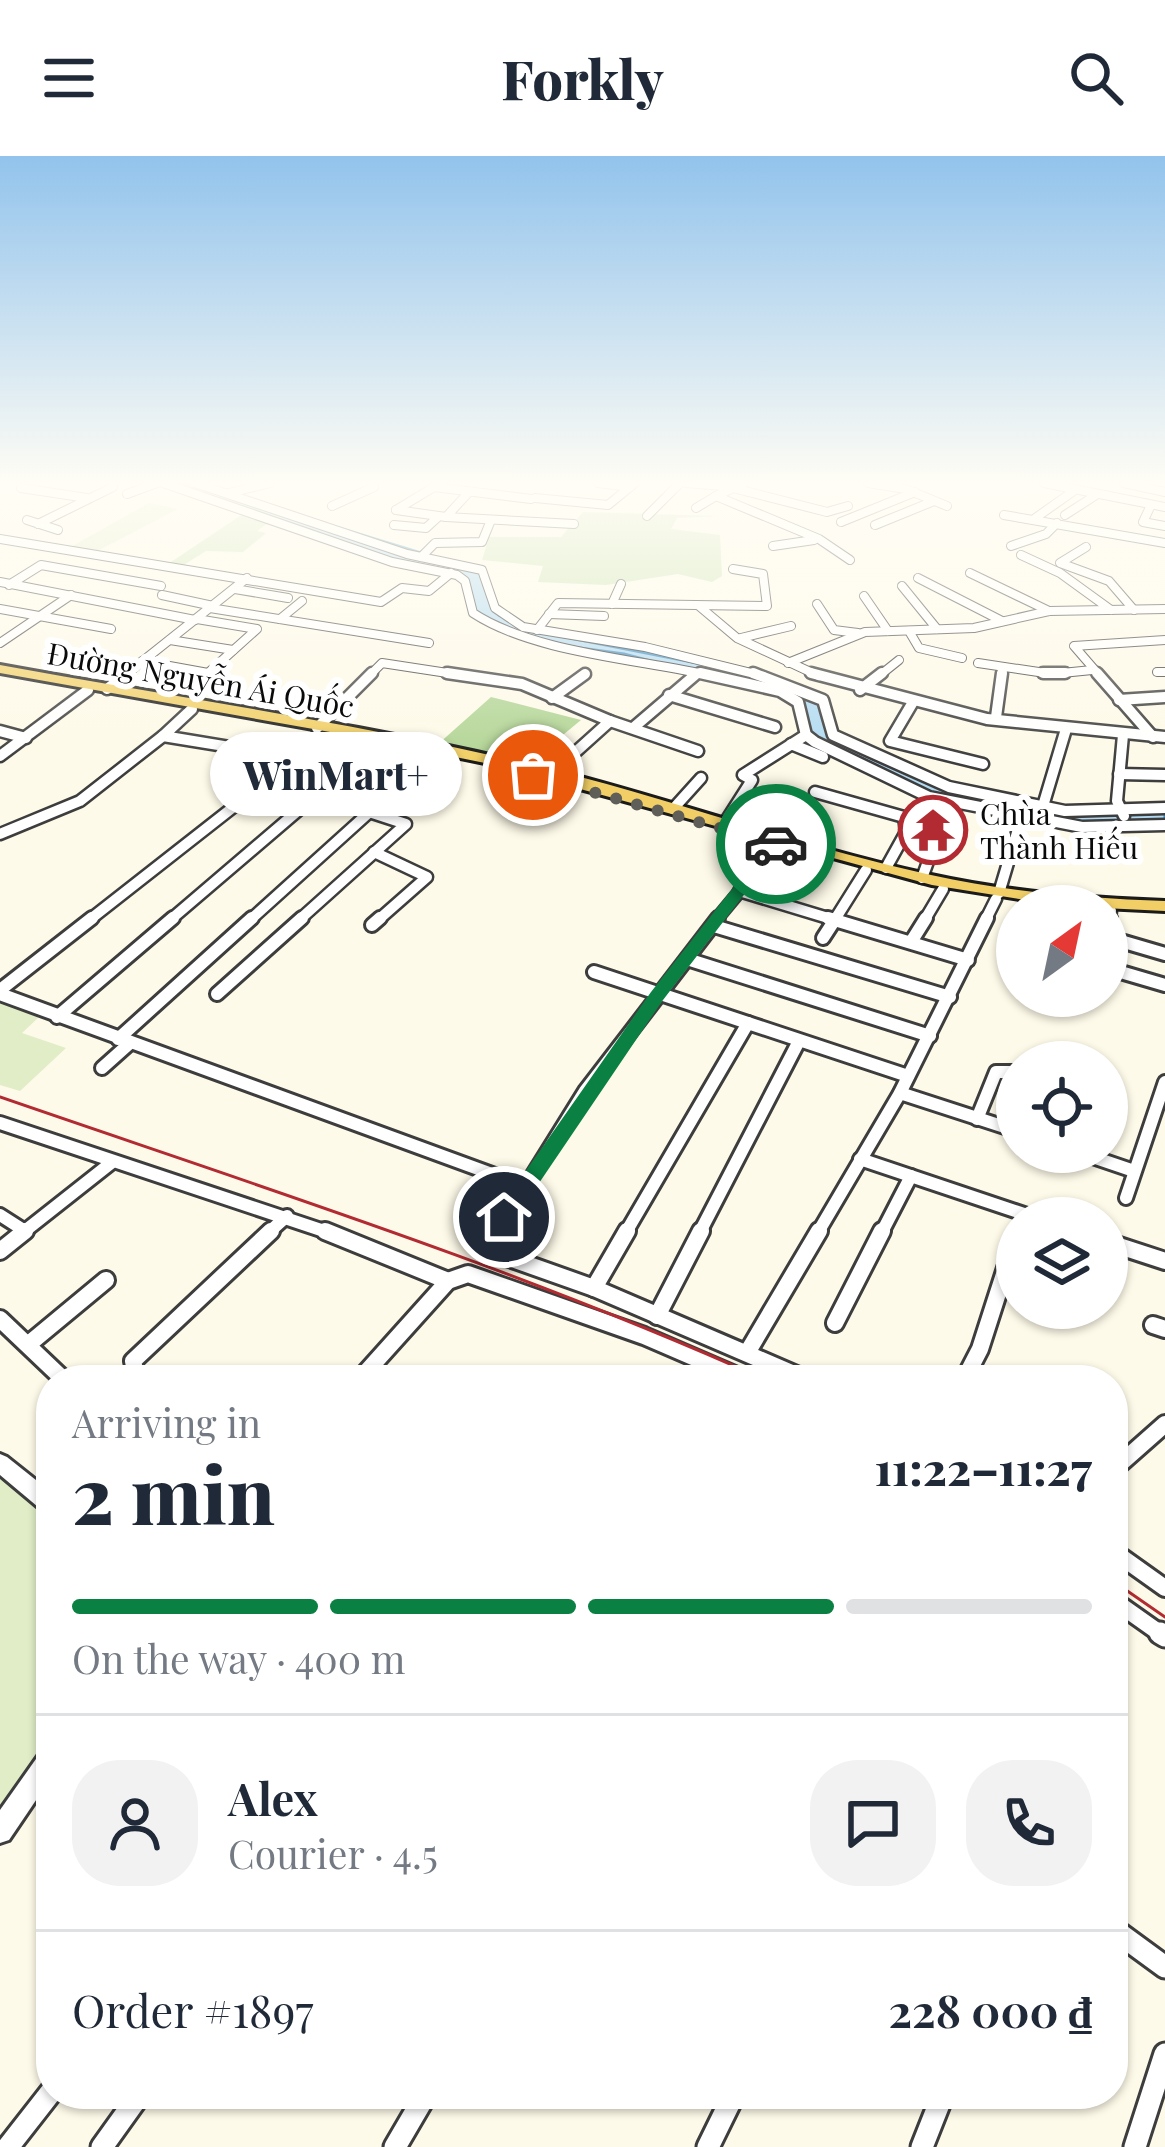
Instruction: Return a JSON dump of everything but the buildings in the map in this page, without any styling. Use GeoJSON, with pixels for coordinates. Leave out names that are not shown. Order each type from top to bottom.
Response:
{"type":"FeatureCollection","features":[{"type":"Feature","properties":{"kind":"main road","name":"Đường Nguyễn Ái Quốc"},"geometry":{"type":"LineString","coordinates":[[0,671],[552,777],[866,870],[943,889],[996,896]]}},
{"type":"Feature","properties":{"kind":"main road","name":"Đường Nguyễn Ái Quốc"},"geometry":{"type":"LineString","coordinates":[[89,688],[317,728],[552,777],[996,896]]}},
{"type":"Feature","properties":{"kind":"main road","name":"Đường Nguyễn Ái Quốc"},"geometry":{"type":"LineString","coordinates":[[1128,915],[1165,909]]}},
{"type":"Feature","properties":{"kind":"street"},"geometry":{"type":"LineString","coordinates":[[89,576],[212,607],[429,643]]}},
{"type":"Feature","properties":{"kind":"street"},"geometry":{"type":"LineString","coordinates":[[234,576],[381,602],[402,588],[429,591],[447,576]]}},
{"type":"Feature","properties":{"kind":"street"},"geometry":{"type":"LineString","coordinates":[[456,576],[465,581],[473,613],[499,630],[792,696],[806,735],[912,791],[1082,827],[1165,825]]}},
{"type":"Feature","properties":{"kind":"street"},"geometry":{"type":"LineString","coordinates":[[484,576],[495,608],[537,630],[634,645],[775,677],[814,692],[826,705],[825,721],[833,735],[920,778],[1043,806],[1165,808]]}},
{"type":"Feature","properties":{"kind":"street"},"geometry":{"type":"LineString","coordinates":[[537,630],[558,603],[767,606],[768,582],[763,576]]}},
{"type":"Feature","properties":{"kind":"street"},"geometry":{"type":"LineString","coordinates":[[978,576],[1049,611]]}},
{"type":"Feature","properties":{"kind":"street"},"geometry":{"type":"LineString","coordinates":[[1064,576],[1111,610]]}},
{"type":"Feature","properties":{"kind":"street"},"geometry":{"type":"LineString","coordinates":[[1097,576],[1109,580],[1134,610]]}},
{"type":"Feature","properties":{"kind":"street"},"geometry":{"type":"LineString","coordinates":[[0,757],[89,688],[142,662],[247,578]]}},
{"type":"Feature","properties":{"kind":"street"},"geometry":{"type":"LineString","coordinates":[[918,578],[1002,621]]}},
{"type":"Feature","properties":{"kind":"street"},"geometry":{"type":"LineString","coordinates":[[612,604],[621,584]]}},
{"type":"Feature","properties":{"kind":"street"},"geometry":{"type":"LineString","coordinates":[[4,586],[257,629],[208,673],[142,662]]}},
{"type":"Feature","properties":{"kind":"street"},"geometry":{"type":"LineString","coordinates":[[902,586],[940,629],[945,654]]}},
{"type":"Feature","properties":{"kind":"street"},"geometry":{"type":"LineString","coordinates":[[235,589],[288,598]]}},
{"type":"Feature","properties":{"kind":"street"},"geometry":{"type":"LineString","coordinates":[[0,643],[71,595]]}},
{"type":"Feature","properties":{"kind":"street"},"geometry":{"type":"LineString","coordinates":[[864,596],[888,632]]}},
{"type":"Feature","properties":{"kind":"street"},"geometry":{"type":"LineString","coordinates":[[280,619],[302,601]]}},
{"type":"Feature","properties":{"kind":"street"},"geometry":{"type":"LineString","coordinates":[[817,604],[834,630],[860,633],[940,629],[1049,611],[1165,609]]}},
{"type":"Feature","properties":{"kind":"street"},"geometry":{"type":"LineString","coordinates":[[699,606],[741,638],[788,663],[860,690],[1066,729],[1159,737]]}},
{"type":"Feature","properties":{"kind":"street"},"geometry":{"type":"LineString","coordinates":[[0,609],[111,629]]}},
{"type":"Feature","properties":{"kind":"street"},"geometry":{"type":"LineString","coordinates":[[549,614],[604,616]]}},
{"type":"Feature","properties":{"kind":"street"},"geometry":{"type":"LineString","coordinates":[[741,638],[790,626]]}},
{"type":"Feature","properties":{"kind":"street"},"geometry":{"type":"LineString","coordinates":[[909,631],[919,648],[962,658]]}},
{"type":"Feature","properties":{"kind":"street"},"geometry":{"type":"LineString","coordinates":[[788,663],[860,633]]}},
{"type":"Feature","properties":{"kind":"street"},"geometry":{"type":"LineString","coordinates":[[170,640],[237,647]]}},
{"type":"Feature","properties":{"kind":"street"},"geometry":{"type":"LineString","coordinates":[[1159,737],[1074,646],[1165,640]]}},
{"type":"Feature","properties":{"kind":"street"},"geometry":{"type":"LineString","coordinates":[[633,728],[711,665],[740,670],[758,646]]}},
{"type":"Feature","properties":{"kind":"street"},"geometry":{"type":"LineString","coordinates":[[860,690],[899,660]]}},
{"type":"Feature","properties":{"kind":"street"},"geometry":{"type":"LineString","coordinates":[[317,728],[383,662],[499,679],[698,751]]}},
{"type":"Feature","properties":{"kind":"street"},"geometry":{"type":"LineString","coordinates":[[978,663],[1052,674],[1092,670]]}},
{"type":"Feature","properties":{"kind":"street"},"geometry":{"type":"LineString","coordinates":[[996,717],[1003,667]]}},
{"type":"Feature","properties":{"kind":"street"},"geometry":{"type":"LineString","coordinates":[[552,698],[585,674]]}},
{"type":"Feature","properties":{"kind":"street"},"geometry":{"type":"LineString","coordinates":[[1120,700],[1165,693]]}},
{"type":"Feature","properties":{"kind":"street"},"geometry":{"type":"LineString","coordinates":[[669,695],[775,727]]}},
{"type":"Feature","properties":{"kind":"street"},"geometry":{"type":"LineString","coordinates":[[913,701],[890,741],[982,764]]}},
{"type":"Feature","properties":{"kind":"street"},"geometry":{"type":"LineString","coordinates":[[0,834],[80,801],[192,709]]}},
{"type":"Feature","properties":{"kind":"street"},"geometry":{"type":"LineString","coordinates":[[526,806],[610,721]]}},
{"type":"Feature","properties":{"kind":"street"},"geometry":{"type":"LineString","coordinates":[[1043,806],[1066,729]]}},
{"type":"Feature","properties":{"kind":"street"},"geometry":{"type":"LineString","coordinates":[[0,731],[26,738]]}},
{"type":"Feature","properties":{"kind":"street"},"geometry":{"type":"LineString","coordinates":[[724,824],[752,780],[743,775],[806,735]]}},
{"type":"Feature","properties":{"kind":"street"},"geometry":{"type":"LineString","coordinates":[[1124,735],[1120,809],[1129,826]]}},
{"type":"Feature","properties":{"kind":"street"},"geometry":{"type":"LineString","coordinates":[[163,736],[286,758],[287,765],[0,992],[57,1017],[522,1185]]}},
{"type":"Feature","properties":{"kind":"street"},"geometry":{"type":"LineString","coordinates":[[791,744],[823,757]]}},
{"type":"Feature","properties":{"kind":"street"},"geometry":{"type":"LineString","coordinates":[[57,1017],[348,768]]}},
{"type":"Feature","properties":{"kind":"street"},"geometry":{"type":"LineString","coordinates":[[1119,774],[1165,775]]}},
{"type":"Feature","properties":{"kind":"street"},"geometry":{"type":"LineString","coordinates":[[673,809],[701,778]]}},
{"type":"Feature","properties":{"kind":"street"},"geometry":{"type":"LineString","coordinates":[[218,994],[406,824],[272,780]]}},
{"type":"Feature","properties":{"kind":"street"},"geometry":{"type":"LineString","coordinates":[[102,1068],[124,1041],[405,780]]}},
{"type":"Feature","properties":{"kind":"street"},"geometry":{"type":"LineString","coordinates":[[814,792],[904,817],[906,832],[886,868]]}},
{"type":"Feature","properties":{"kind":"street"},"geometry":{"type":"LineString","coordinates":[[1000,885],[1022,816]]}},
{"type":"Feature","properties":{"kind":"street"},"geometry":{"type":"LineString","coordinates":[[774,1365],[594,1288],[487,1250],[522,1185],[657,996],[778,845]]}},
{"type":"Feature","properties":{"kind":"street"},"geometry":{"type":"LineString","coordinates":[[922,878],[934,848]]}},
{"type":"Feature","properties":{"kind":"street"},"geometry":{"type":"LineString","coordinates":[[372,925],[427,877],[374,852]]}},
{"type":"Feature","properties":{"kind":"street"},"geometry":{"type":"LineString","coordinates":[[823,938],[866,870]]}},
{"type":"Feature","properties":{"kind":"street"},"geometry":{"type":"LineString","coordinates":[[911,942],[943,889]]}},
{"type":"Feature","properties":{"kind":"street"},"geometry":{"type":"LineString","coordinates":[[739,891],[968,960]]}},
{"type":"Feature","properties":{"kind":"street"},"geometry":{"type":"LineString","coordinates":[[747,1353],[900,1093],[996,898]]}},
{"type":"Feature","properties":{"kind":"street"},"geometry":{"type":"LineString","coordinates":[[713,926],[950,998]]}},
{"type":"Feature","properties":{"kind":"street"},"geometry":{"type":"LineString","coordinates":[[1128,931],[1165,954]]}},
{"type":"Feature","properties":{"kind":"street"},"geometry":{"type":"LineString","coordinates":[[687,958],[930,1036]]}},
{"type":"Feature","properties":{"kind":"street"},"geometry":{"type":"LineString","coordinates":[[594,972],[908,1076]]}},
{"type":"Feature","properties":{"kind":"street"},"geometry":{"type":"LineString","coordinates":[[1128,975],[1165,986]]}},
{"type":"Feature","properties":{"kind":"street"},"geometry":{"type":"LineString","coordinates":[[594,1288],[748,1024]]}},
{"type":"Feature","properties":{"kind":"street"},"geometry":{"type":"LineString","coordinates":[[657,1316],[799,1041]]}},
{"type":"Feature","properties":{"kind":"street"},"geometry":{"type":"LineString","coordinates":[[977,1119],[996,1072]]}},
{"type":"Feature","properties":{"kind":"street"},"geometry":{"type":"LineString","coordinates":[[1126,1197],[1165,1082]]}},
{"type":"Feature","properties":{"kind":"street"},"geometry":{"type":"LineString","coordinates":[[900,1093],[996,1125]]}},
{"type":"Feature","properties":{"kind":"street"},"geometry":{"type":"LineString","coordinates":[[0,1123],[287,1216],[448,1281]]}},
{"type":"Feature","properties":{"kind":"street"},"geometry":{"type":"LineString","coordinates":[[860,1159],[996,1206]]}},
{"type":"Feature","properties":{"kind":"street"},"geometry":{"type":"LineString","coordinates":[[0,1251],[111,1162]]}},
{"type":"Feature","properties":{"kind":"street"},"geometry":{"type":"LineString","coordinates":[[1128,1169],[1134,1171]]}},
{"type":"Feature","properties":{"kind":"street"},"geometry":{"type":"LineString","coordinates":[[836,1323],[911,1176]]}},
{"type":"Feature","properties":{"kind":"street"},"geometry":{"type":"LineString","coordinates":[[0,1215],[25,1231]]}},
{"type":"Feature","properties":{"kind":"street"},"geometry":{"type":"LineString","coordinates":[[134,1365],[287,1216]]}},
{"type":"Feature","properties":{"kind":"street"},"geometry":{"type":"LineString","coordinates":[[1128,1249],[1165,1261]]}},
{"type":"Feature","properties":{"kind":"street"},"geometry":{"type":"LineString","coordinates":[[372,1365],[448,1281],[468,1274],[644,1336],[711,1365]]}},
{"type":"Feature","properties":{"kind":"street"},"geometry":{"type":"LineString","coordinates":[[30,1343],[106,1280]]}},
{"type":"Feature","properties":{"kind":"street"},"geometry":{"type":"LineString","coordinates":[[972,1365],[996,1299]]}},
{"type":"Feature","properties":{"kind":"street"},"geometry":{"type":"LineString","coordinates":[[0,1319],[50,1365]]}},
{"type":"Feature","properties":{"kind":"street"},"geometry":{"type":"LineString","coordinates":[[1128,1457],[1165,1424]]}},
{"type":"Feature","properties":{"kind":"street"},"geometry":{"type":"LineString","coordinates":[[0,1463],[36,1493]]}},
{"type":"Feature","properties":{"kind":"street"},"geometry":{"type":"LineString","coordinates":[[1128,1562],[1165,1588]]}},
{"type":"Feature","properties":{"kind":"street"},"geometry":{"type":"LineString","coordinates":[[1128,1610],[1165,1636]]}},
{"type":"Feature","properties":{"kind":"street"},"geometry":{"type":"LineString","coordinates":[[0,1831],[36,1779]]}},
{"type":"Feature","properties":{"kind":"street"},"geometry":{"type":"LineString","coordinates":[[1128,1940],[1165,1967]]}},
{"type":"Feature","properties":{"kind":"street"},"geometry":{"type":"LineString","coordinates":[[1135,2147],[1165,2054]]}},
{"type":"Feature","properties":{"kind":"street"},"geometry":{"type":"LineString","coordinates":[[8,2147],[38,2109]]}},
{"type":"Feature","properties":{"kind":"street"},"geometry":{"type":"LineString","coordinates":[[102,2147],[129,2109]]}},
{"type":"Feature","properties":{"kind":"street"},"geometry":{"type":"LineString","coordinates":[[395,2147],[417,2109]]}},
{"type":"Feature","properties":{"kind":"street"},"geometry":{"type":"LineString","coordinates":[[708,2147],[727,2109]]}},
{"type":"Feature","properties":{"kind":"street"},"geometry":{"type":"LineString","coordinates":[[922,2147],[937,2109]]}},
{"type":"Feature","properties":{"kind":"green space"},"geometry":{"type":"Polygon","coordinates":[[[540,576],[665,576],[606,585],[538,582],[540,576]]]}},
{"type":"Feature","properties":{"kind":"green space"},"geometry":{"type":"Polygon","coordinates":[[[686,576],[722,576],[712,582],[686,576]]]}},
{"type":"Feature","properties":{"kind":"green space"},"geometry":{"type":"Polygon","coordinates":[[[491,697],[581,720],[528,764],[437,745],[491,697]]]}},
{"type":"Feature","properties":{"kind":"green space"},"geometry":{"type":"Polygon","coordinates":[[[0,1001],[40,1016],[22,1033],[66,1048],[20,1091],[0,1085],[0,1001]]]}},
{"type":"Feature","properties":{"kind":"green space"},"geometry":{"type":"Polygon","coordinates":[[[0,1475],[36,1508],[36,1766],[0,1816],[0,1475]]]}},
{"type":"Feature","properties":{"kind":"water"},"geometry":{"type":"Polygon","coordinates":[[[448,576],[482,576],[499,615],[535,631],[773,678],[823,705],[830,736],[931,784],[1043,808],[1165,810],[1165,823],[1081,825],[930,795],[809,734],[801,701],[624,654],[543,643],[476,613],[467,581],[448,576]]]}},
{"type":"Feature","properties":{"kind":"railway"},"geometry":{"type":"LineString","coordinates":[[0,1097],[482,1265],[732,1365]]}},
{"type":"Feature","properties":{"kind":"railway"},"geometry":{"type":"LineString","coordinates":[[1128,1591],[1165,1617]]}},
{"type":"Feature","properties":{"kind":"way so far"},"geometry":{"type":"LineString","coordinates":[[533,775],[776,844]]}},
{"type":"Feature","properties":{"kind":"place","name":"WinMart+"},"geometry":{"type":"Point","coordinates":[533,775]}},
{"type":"Feature","properties":{"kind":"place","name":"Chùa Thành Hiếu"},"geometry":{"type":"Point","coordinates":[933,830]}},
{"type":"Feature","properties":{"kind":"route"},"geometry":{"type":"LineString","coordinates":[[504,1217],[657,996],[776,844]]}}]}
